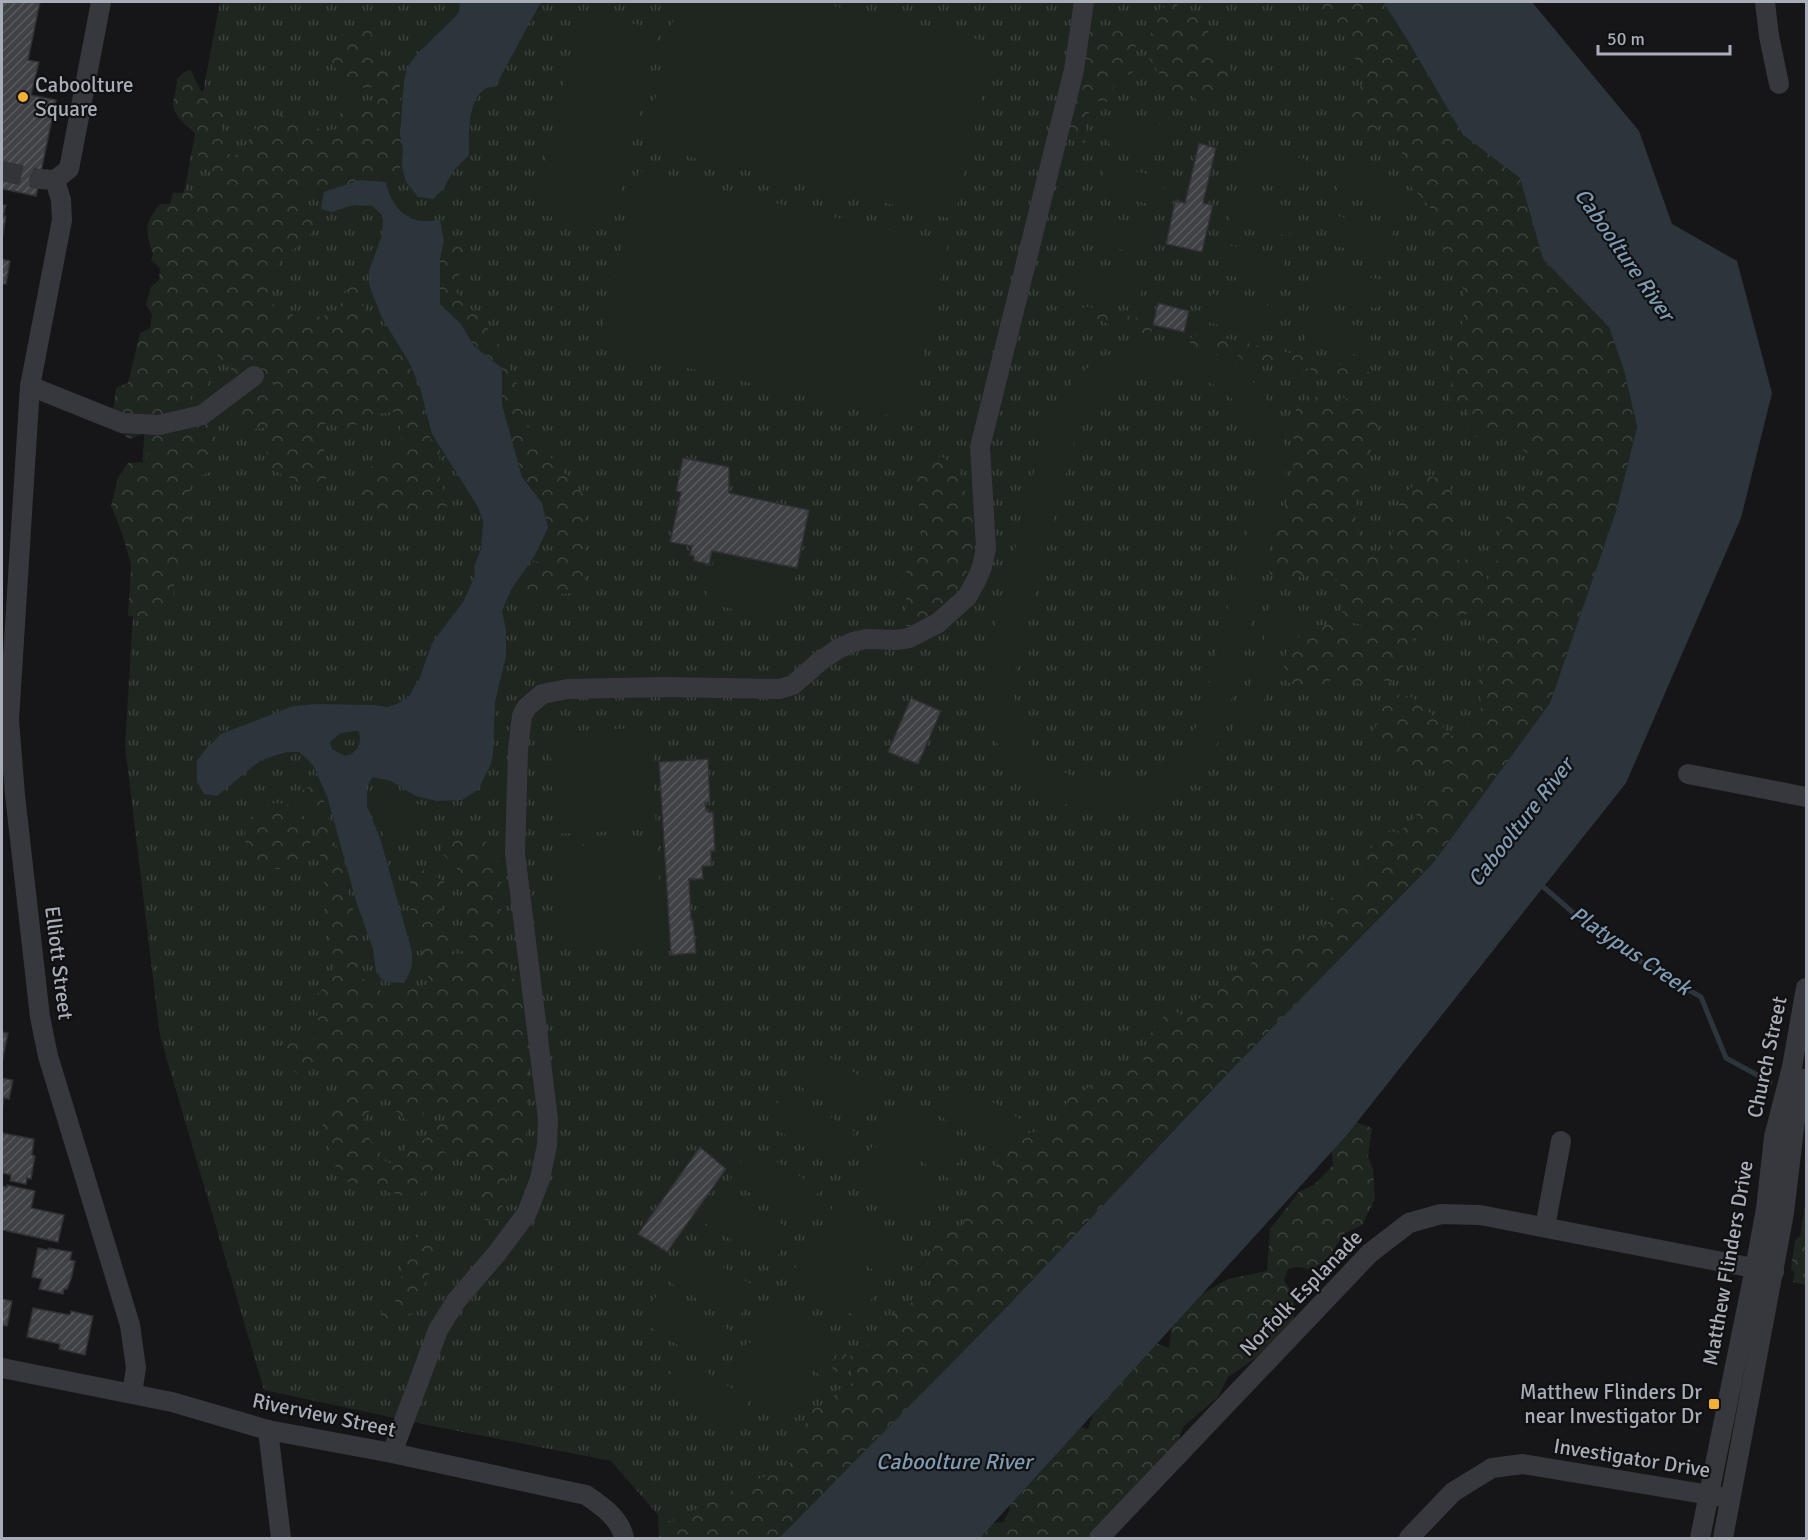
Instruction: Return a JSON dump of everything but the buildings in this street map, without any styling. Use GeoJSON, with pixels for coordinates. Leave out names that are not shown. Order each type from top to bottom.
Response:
{"type":"FeatureCollection","features":[{"type":"Feature","properties":{"kind":"street","name":"Elliott Street"},"geometry":{"type":"LineString","coordinates":[[101,2],[69,169],[47,180],[61,200],[62,220],[30,386],[9,720],[15,795],[40,1017],[46,1046],[130,1325],[136,1368],[132,1393]]}},
{"type":"Feature","properties":{"kind":"street"},"geometry":{"type":"LineString","coordinates":[[392,1453],[438,1330],[456,1300],[498,1252],[527,1213],[540,1179],[547,1145],[548,1119],[515,853],[522,717],[531,702],[542,694],[568,689],[664,687],[780,689],[793,685],[819,662],[838,649],[854,642],[866,639],[909,638],[938,623],[967,597],[982,567],[986,548],[980,447],[1074,70],[1084,2]]}},
{"type":"Feature","properties":{"kind":"street"},"geometry":{"type":"LineString","coordinates":[[1765,2],[1768,36],[1779,84]]}},
{"type":"Feature","properties":{"kind":"street"},"geometry":{"type":"LineString","coordinates":[[30,386],[50,396],[122,423],[159,425],[202,415],[254,376]]}},
{"type":"Feature","properties":{"kind":"street"},"geometry":{"type":"LineString","coordinates":[[1688,774],[1806,797]]}},
{"type":"Feature","properties":{"kind":"street","name":"Church Street"},"geometry":{"type":"LineString","coordinates":[[1783,1138],[1792,1067],[1806,988]]}},
{"type":"Feature","properties":{"kind":"street","name":"Church Street"},"geometry":{"type":"LineString","coordinates":[[1783,1138],[1801,1070],[1806,1040]]}},
{"type":"Feature","properties":{"kind":"street","name":"Matthew Flinders Drive"},"geometry":{"type":"LineString","coordinates":[[1700,1539],[1765,1270],[1784,1213],[1783,1138]]}},
{"type":"Feature","properties":{"kind":"street"},"geometry":{"type":"LineString","coordinates":[[1545,1227],[1560,1141]]}},
{"type":"Feature","properties":{"kind":"street","name":"Norfolk Esplanade"},"geometry":{"type":"LineString","coordinates":[[1099,1539],[1370,1253],[1409,1223],[1441,1214],[1480,1215],[1765,1270]]}},
{"type":"Feature","properties":{"kind":"street","name":"Matthew Flinders Drive"},"geometry":{"type":"LineString","coordinates":[[1723,1539],[1765,1270]]}},
{"type":"Feature","properties":{"kind":"street","name":"Riverview Street"},"geometry":{"type":"LineString","coordinates":[[2,1368],[172,1402],[268,1430],[392,1453],[586,1495],[607,1509],[624,1535]]}},
{"type":"Feature","properties":{"kind":"street"},"geometry":{"type":"LineString","coordinates":[[268,1430],[280,1539]]}},
{"type":"Feature","properties":{"kind":"street","name":"Investigator Drive"},"geometry":{"type":"LineString","coordinates":[[1409,1539],[1453,1491],[1492,1468],[1523,1464],[1730,1498]]}},
{"type":"Feature","properties":{"kind":"green space"},"geometry":{"type":"Polygon","coordinates":[[[220,2],[1383,2],[1463,135],[1520,178],[1609,327],[1550,703],[999,1315],[779,1538],[659,1538],[658,1515],[611,1461],[264,1390],[160,1036],[125,746],[147,389],[220,2]]]}},
{"type":"Feature","properties":{"kind":"green space"},"geometry":{"type":"Polygon","coordinates":[[[678,2],[816,2],[994,43],[954,219],[644,146],[678,2]]]}},
{"type":"Feature","properties":{"kind":"green space"},"geometry":{"type":"Polygon","coordinates":[[[1175,2],[1181,9],[1196,12],[1206,21],[1211,44],[1228,60],[1234,84],[1213,105],[1197,101],[1193,96],[1176,94],[1147,55],[1151,37],[1152,13],[1175,2]]]}},
{"type":"Feature","properties":{"kind":"green space"},"geometry":{"type":"Polygon","coordinates":[[[1314,2],[1383,2],[1463,135],[1520,178],[1543,259],[1609,327],[1625,374],[1637,427],[1616,511],[1550,703],[1433,863],[1232,1069],[999,1315],[779,1538],[660,1538],[664,1525],[790,1465],[785,1446],[801,1434],[814,1406],[827,1405],[839,1389],[845,1392],[853,1381],[852,1372],[843,1365],[835,1374],[832,1367],[840,1349],[849,1357],[879,1337],[897,1310],[915,1301],[930,1303],[936,1283],[921,1278],[942,1229],[961,1228],[970,1202],[992,1188],[997,1161],[1019,1135],[1064,1126],[1064,1110],[1071,1091],[1086,1090],[1095,1078],[1115,1082],[1132,1066],[1143,1064],[1147,1040],[1171,1008],[1181,1015],[1199,998],[1210,1001],[1217,995],[1222,976],[1249,968],[1256,952],[1275,939],[1294,950],[1309,935],[1328,924],[1326,906],[1335,893],[1343,896],[1364,877],[1359,861],[1386,832],[1400,832],[1423,808],[1431,781],[1441,784],[1456,770],[1453,764],[1434,763],[1428,770],[1413,771],[1395,756],[1374,731],[1382,708],[1395,694],[1412,697],[1436,718],[1451,736],[1478,716],[1482,705],[1477,687],[1486,658],[1481,612],[1449,617],[1436,634],[1412,639],[1402,669],[1391,683],[1369,675],[1369,683],[1337,684],[1330,679],[1328,686],[1309,689],[1294,685],[1282,678],[1288,643],[1297,640],[1308,626],[1342,624],[1353,635],[1367,639],[1370,628],[1344,620],[1340,601],[1344,590],[1336,579],[1323,582],[1318,570],[1307,565],[1304,575],[1293,579],[1271,575],[1267,568],[1280,513],[1285,508],[1296,453],[1301,448],[1295,444],[1291,425],[1297,407],[1305,399],[1321,396],[1330,405],[1343,397],[1381,416],[1354,508],[1360,543],[1385,566],[1401,498],[1422,476],[1449,479],[1458,525],[1447,551],[1446,566],[1459,560],[1480,561],[1489,583],[1496,566],[1502,526],[1513,505],[1532,490],[1547,467],[1522,449],[1510,422],[1497,437],[1488,433],[1475,437],[1467,431],[1469,406],[1456,405],[1449,398],[1452,389],[1449,377],[1450,356],[1459,339],[1465,309],[1464,290],[1444,263],[1442,228],[1433,211],[1409,184],[1410,172],[1416,165],[1408,163],[1400,149],[1407,137],[1405,129],[1393,136],[1387,123],[1383,120],[1375,132],[1351,128],[1345,115],[1350,102],[1362,84],[1363,68],[1353,56],[1349,35],[1341,26],[1330,24],[1314,2]]]}},
{"type":"Feature","properties":{"kind":"green space"},"geometry":{"type":"Polygon","coordinates":[[[581,11],[659,30],[611,231],[533,212],[581,11]]]}},
{"type":"Feature","properties":{"kind":"green space"},"geometry":{"type":"Polygon","coordinates":[[[352,27],[370,28],[382,70],[396,75],[400,86],[400,136],[403,148],[401,176],[384,179],[363,178],[348,192],[302,192],[295,198],[311,214],[317,226],[303,243],[287,253],[271,274],[267,299],[275,306],[288,310],[298,321],[337,313],[346,291],[348,275],[353,267],[360,273],[363,304],[372,329],[384,337],[391,334],[404,348],[426,416],[430,438],[440,447],[439,473],[447,506],[440,513],[426,506],[401,515],[371,509],[360,493],[359,476],[370,467],[393,463],[404,449],[400,430],[401,413],[387,412],[373,415],[361,421],[351,430],[326,423],[321,431],[328,477],[312,489],[269,468],[267,448],[278,430],[271,427],[255,429],[237,419],[233,406],[249,395],[274,392],[274,382],[254,381],[240,376],[215,353],[198,361],[212,373],[207,387],[189,392],[193,407],[208,415],[216,431],[211,472],[193,478],[187,503],[194,531],[191,564],[174,582],[173,607],[164,616],[128,616],[131,564],[111,506],[118,478],[128,463],[147,462],[147,432],[130,439],[116,430],[113,412],[116,388],[128,383],[140,333],[150,328],[152,315],[146,304],[151,287],[159,280],[160,268],[151,260],[153,254],[147,233],[149,222],[160,204],[170,204],[173,193],[194,192],[202,200],[210,196],[220,178],[206,169],[202,157],[193,154],[196,134],[181,120],[173,107],[177,79],[189,70],[209,105],[218,100],[226,110],[221,126],[227,154],[239,155],[258,125],[284,114],[324,131],[338,129],[340,113],[355,104],[373,106],[375,98],[374,87],[352,89],[343,87],[342,75],[331,63],[333,51],[341,42],[343,32],[352,27]]]}},
{"type":"Feature","properties":{"kind":"green space"},"geometry":{"type":"Polygon","coordinates":[[[1091,29],[1127,32],[1136,42],[1136,69],[1131,74],[1117,79],[1107,102],[1098,101],[1090,109],[1085,143],[1074,141],[1064,127],[1080,87],[1087,78],[1079,52],[1082,41],[1091,29]]]}},
{"type":"Feature","properties":{"kind":"green space"},"geometry":{"type":"Polygon","coordinates":[[[1115,115],[1176,129],[1170,157],[1109,144],[1115,115]]]}},
{"type":"Feature","properties":{"kind":"green space"},"geometry":{"type":"Polygon","coordinates":[[[1245,145],[1306,159],[1300,187],[1239,174],[1245,145]]]}},
{"type":"Feature","properties":{"kind":"green space"},"geometry":{"type":"Polygon","coordinates":[[[1105,165],[1166,178],[1160,206],[1098,193],[1105,165]]]}},
{"type":"Feature","properties":{"kind":"green space"},"geometry":{"type":"Polygon","coordinates":[[[1343,166],[1404,180],[1398,208],[1337,195],[1343,166]]]}},
{"type":"Feature","properties":{"kind":"green space"},"geometry":{"type":"Polygon","coordinates":[[[639,171],[948,244],[909,420],[599,347],[639,171]]]}},
{"type":"Feature","properties":{"kind":"green space"},"geometry":{"type":"Polygon","coordinates":[[[1234,194],[1295,208],[1289,236],[1228,223],[1234,194]]]}},
{"type":"Feature","properties":{"kind":"green space"},"geometry":{"type":"Polygon","coordinates":[[[1094,214],[1155,227],[1149,256],[1088,242],[1094,214]]]}},
{"type":"Feature","properties":{"kind":"green space"},"geometry":{"type":"Polygon","coordinates":[[[1332,215],[1394,229],[1387,257],[1326,244],[1332,215]]]}},
{"type":"Feature","properties":{"kind":"green space"},"geometry":{"type":"Polygon","coordinates":[[[461,240],[465,261],[453,288],[496,338],[521,393],[524,417],[536,441],[585,496],[584,589],[572,593],[521,599],[518,590],[533,562],[563,556],[564,540],[548,528],[542,503],[522,477],[502,405],[502,368],[474,346],[461,324],[440,304],[440,259],[444,241],[461,240]]]}},
{"type":"Feature","properties":{"kind":"green space"},"geometry":{"type":"Polygon","coordinates":[[[1223,244],[1285,258],[1279,286],[1217,273],[1223,244]]]}},
{"type":"Feature","properties":{"kind":"green space"},"geometry":{"type":"Polygon","coordinates":[[[1083,263],[1145,277],[1138,305],[1077,292],[1083,263]]]}},
{"type":"Feature","properties":{"kind":"green space"},"geometry":{"type":"Polygon","coordinates":[[[1321,266],[1382,280],[1376,308],[1315,295],[1321,266]]]}},
{"type":"Feature","properties":{"kind":"green space"},"geometry":{"type":"Polygon","coordinates":[[[1212,294],[1274,307],[1268,335],[1206,322],[1212,294]]]}},
{"type":"Feature","properties":{"kind":"green space"},"geometry":{"type":"Polygon","coordinates":[[[1085,306],[1150,321],[1153,327],[1151,333],[1143,338],[1132,335],[1129,328],[1117,324],[1111,326],[1099,319],[1088,321],[1081,311],[1085,306]]]}},
{"type":"Feature","properties":{"kind":"green space"},"geometry":{"type":"Polygon","coordinates":[[[1310,315],[1372,329],[1366,357],[1304,343],[1310,315]]]}},
{"type":"Feature","properties":{"kind":"green space"},"geometry":{"type":"Polygon","coordinates":[[[1200,332],[1377,374],[1373,381],[1346,375],[1340,378],[1320,375],[1309,368],[1298,372],[1290,367],[1287,369],[1260,359],[1256,363],[1247,364],[1234,352],[1225,351],[1219,355],[1192,346],[1191,338],[1200,332]]]}},
{"type":"Feature","properties":{"kind":"green space"},"geometry":{"type":"Polygon","coordinates":[[[1164,342],[1196,347],[1217,355],[1248,376],[1270,405],[1278,421],[1286,457],[1286,471],[1283,494],[1227,717],[1215,748],[1204,766],[1182,787],[1157,802],[1130,810],[1102,811],[1074,807],[1048,796],[1024,779],[1005,756],[994,735],[985,704],[985,682],[987,660],[1043,437],[1051,416],[1073,381],[1087,368],[1121,350],[1164,342]],[[1163,371],[1123,381],[1093,405],[1077,430],[1016,667],[1014,691],[1022,727],[1037,750],[1057,768],[1081,780],[1107,784],[1134,782],[1159,771],[1185,747],[1202,711],[1258,488],[1259,464],[1250,423],[1239,406],[1225,392],[1207,381],[1187,374],[1163,371]]]}},
{"type":"Feature","properties":{"kind":"green space"},"geometry":{"type":"Polygon","coordinates":[[[941,456],[959,468],[975,531],[970,565],[953,600],[931,617],[912,626],[906,626],[903,614],[907,608],[906,596],[901,591],[901,579],[907,571],[909,559],[921,556],[926,545],[922,534],[915,465],[941,456]]]}},
{"type":"Feature","properties":{"kind":"green space"},"geometry":{"type":"Polygon","coordinates":[[[715,554],[797,570],[786,620],[705,603],[715,554]]]}},
{"type":"Feature","properties":{"kind":"green space"},"geometry":{"type":"Polygon","coordinates":[[[1271,600],[1298,608],[1291,628],[1286,627],[1259,717],[1264,719],[1258,740],[1232,732],[1238,711],[1242,712],[1269,622],[1265,620],[1271,600]]]}},
{"type":"Feature","properties":{"kind":"green space"},"geometry":{"type":"Polygon","coordinates":[[[651,727],[656,829],[555,834],[550,733],[651,727]]]}},
{"type":"Feature","properties":{"kind":"green space"},"geometry":{"type":"Polygon","coordinates":[[[319,781],[357,923],[362,978],[390,997],[430,983],[409,903],[411,864],[444,881],[441,912],[455,954],[472,952],[459,871],[441,852],[446,836],[487,842],[502,869],[500,938],[529,1025],[529,1091],[525,1146],[509,1172],[500,1219],[483,1220],[476,1194],[480,1182],[480,1162],[469,1161],[443,1152],[434,1179],[416,1199],[388,1192],[376,1183],[364,1186],[342,1181],[327,1142],[323,1122],[334,1100],[349,1082],[337,1060],[330,1063],[324,1057],[318,1067],[296,1073],[285,1061],[286,1039],[320,1040],[327,1028],[318,1020],[316,995],[329,984],[334,967],[332,946],[324,922],[325,888],[316,823],[302,791],[319,781]],[[379,1095],[363,1121],[364,1131],[387,1163],[399,1163],[408,1141],[426,1139],[434,1125],[446,1123],[444,1113],[430,1102],[423,1115],[406,1120],[395,1110],[396,1096],[379,1095]]]}},
{"type":"Feature","properties":{"kind":"green space"},"geometry":{"type":"Polygon","coordinates":[[[387,799],[425,806],[419,825],[387,845],[379,822],[378,810],[381,800],[387,799]]]}},
{"type":"Feature","properties":{"kind":"green space"},"geometry":{"type":"Polygon","coordinates":[[[271,803],[285,803],[297,808],[306,817],[311,836],[309,849],[302,860],[285,869],[271,869],[259,864],[250,855],[245,843],[245,829],[250,817],[259,808],[271,803]]]}},
{"type":"Feature","properties":{"kind":"green space"},"geometry":{"type":"Polygon","coordinates":[[[657,842],[662,943],[561,948],[556,847],[657,842]]]}},
{"type":"Feature","properties":{"kind":"green space"},"geometry":{"type":"Polygon","coordinates":[[[813,1047],[882,1090],[861,1124],[792,1081],[813,1047]]]}},
{"type":"Feature","properties":{"kind":"green space"},"geometry":{"type":"Polygon","coordinates":[[[954,1079],[1023,1121],[1003,1155],[934,1112],[954,1079]]]}},
{"type":"Feature","properties":{"kind":"green space"},"geometry":{"type":"Polygon","coordinates":[[[786,1089],[855,1132],[835,1166],[766,1123],[786,1089]]]}},
{"type":"Feature","properties":{"kind":"green space"},"geometry":{"type":"Polygon","coordinates":[[[900,1102],[969,1144],[948,1178],[879,1136],[900,1102]]]}},
{"type":"Feature","properties":{"kind":"green space"},"geometry":{"type":"Polygon","coordinates":[[[1347,1119],[1372,1128],[1368,1156],[1373,1169],[1375,1199],[1362,1225],[1343,1234],[1331,1255],[1312,1270],[1297,1267],[1288,1269],[1284,1280],[1293,1296],[1294,1322],[1275,1345],[1228,1377],[1218,1397],[1184,1426],[1174,1450],[1092,1538],[975,1538],[988,1523],[1003,1522],[1009,1512],[1012,1492],[1066,1421],[1088,1429],[1096,1406],[1151,1341],[1169,1348],[1172,1322],[1188,1302],[1228,1279],[1267,1271],[1270,1229],[1299,1192],[1315,1184],[1333,1165],[1330,1128],[1347,1119]]]}},
{"type":"Feature","properties":{"kind":"green space"},"geometry":{"type":"Polygon","coordinates":[[[873,1145],[942,1187],[921,1221],[852,1178],[873,1145]]]}},
{"type":"Feature","properties":{"kind":"green space"},"geometry":{"type":"Polygon","coordinates":[[[751,1146],[820,1189],[799,1223],[730,1180],[751,1146]]]}},
{"type":"Feature","properties":{"kind":"green space"},"geometry":{"type":"Polygon","coordinates":[[[724,1189],[793,1231],[772,1265],[703,1222],[724,1189]]]}},
{"type":"Feature","properties":{"kind":"green space"},"geometry":{"type":"Polygon","coordinates":[[[1806,1199],[1806,1285],[1793,1282],[1806,1199]]]}},
{"type":"Feature","properties":{"kind":"green space"},"geometry":{"type":"Polygon","coordinates":[[[837,1201],[906,1244],[885,1277],[816,1235],[837,1201]]]}},
{"type":"Feature","properties":{"kind":"green space"},"geometry":{"type":"Polygon","coordinates":[[[1806,1229],[1806,1278],[1791,1270],[1795,1241],[1806,1229]]]}},
{"type":"Feature","properties":{"kind":"green space"},"geometry":{"type":"Polygon","coordinates":[[[434,1233],[438,1252],[424,1286],[421,1309],[408,1316],[401,1311],[390,1322],[384,1320],[381,1312],[394,1305],[398,1282],[403,1275],[399,1261],[403,1253],[404,1241],[418,1234],[434,1233]]]}},
{"type":"Feature","properties":{"kind":"green space"},"geometry":{"type":"Polygon","coordinates":[[[811,1243],[880,1285],[859,1319],[790,1276],[811,1243]]]}},
{"type":"Feature","properties":{"kind":"green space"},"geometry":{"type":"Polygon","coordinates":[[[688,1246],[757,1288],[736,1322],[667,1280],[688,1246]]]}},
{"type":"Feature","properties":{"kind":"green space"},"geometry":{"type":"Polygon","coordinates":[[[662,1287],[730,1331],[709,1365],[641,1321],[662,1287]]]}},
{"type":"Feature","properties":{"kind":"green space"},"geometry":{"type":"Polygon","coordinates":[[[774,1300],[843,1343],[822,1376],[753,1334],[774,1300]]]}},
{"type":"Feature","properties":{"kind":"green space"},"geometry":{"type":"Polygon","coordinates":[[[748,1342],[817,1385],[796,1418],[727,1376],[748,1342]]]}},
{"type":"Feature","properties":{"kind":"green space"},"geometry":{"type":"Polygon","coordinates":[[[681,1356],[750,1400],[728,1434],[660,1390],[681,1356]]]}},
{"type":"Feature","properties":{"kind":"water"},"geometry":{"type":"Polygon","coordinates":[[[460,2],[541,2],[495,87],[485,89],[475,101],[470,119],[469,155],[454,170],[443,189],[433,199],[418,197],[406,182],[402,167],[403,148],[400,136],[404,81],[408,66],[459,12],[460,2]]]}},
{"type":"Feature","properties":{"kind":"water","name":"Caboolture River"},"geometry":{"type":"Polygon","coordinates":[[[1383,2],[1532,2],[1639,131],[1672,224],[1737,261],[1772,393],[1741,518],[1626,783],[1346,1136],[980,1538],[779,1538],[999,1315],[1232,1069],[1433,863],[1550,703],[1616,511],[1637,427],[1625,374],[1609,327],[1543,259],[1520,178],[1463,135],[1383,2]]]}},
{"type":"Feature","properties":{"kind":"water"},"geometry":{"type":"Polygon","coordinates":[[[360,180],[386,182],[392,200],[404,214],[420,221],[440,219],[444,241],[440,259],[440,304],[461,324],[474,346],[502,368],[502,405],[522,477],[542,503],[548,528],[535,555],[511,590],[502,611],[506,630],[506,656],[495,702],[493,753],[491,764],[478,790],[462,800],[436,801],[416,796],[391,781],[373,777],[367,786],[367,806],[380,838],[412,952],[411,968],[404,983],[384,982],[376,972],[373,949],[356,901],[327,796],[313,765],[299,752],[287,752],[261,760],[217,796],[204,794],[197,782],[197,761],[221,734],[293,706],[317,704],[388,707],[410,695],[418,683],[432,643],[463,602],[475,576],[474,567],[481,549],[483,521],[478,507],[432,434],[420,388],[409,362],[382,318],[369,283],[369,271],[382,235],[381,214],[372,206],[353,205],[332,212],[321,209],[324,192],[360,180]],[[359,732],[341,733],[330,742],[332,749],[345,756],[353,753],[359,744],[359,732]]]}},
{"type":"Feature","properties":{"kind":"waterway","name":"Platypus Creek"},"geometry":{"type":"LineString","coordinates":[[1540,884],[1592,929],[1649,967],[1701,997],[1726,1058],[1770,1082]]}},
{"type":"Feature","properties":{"kind":"tunnel"},"geometry":{"type":"LineString","coordinates":[[2,171],[39,179]]}},
{"type":"Feature","properties":{"kind":"place","name":"Caboolture Square"},"geometry":{"type":"Point","coordinates":[23,97]}},
{"type":"Feature","properties":{"kind":"place","name":"Matthew Flinders Dr near Investigator Dr"},"geometry":{"type":"Point","coordinates":[1714,1404]}}]}
